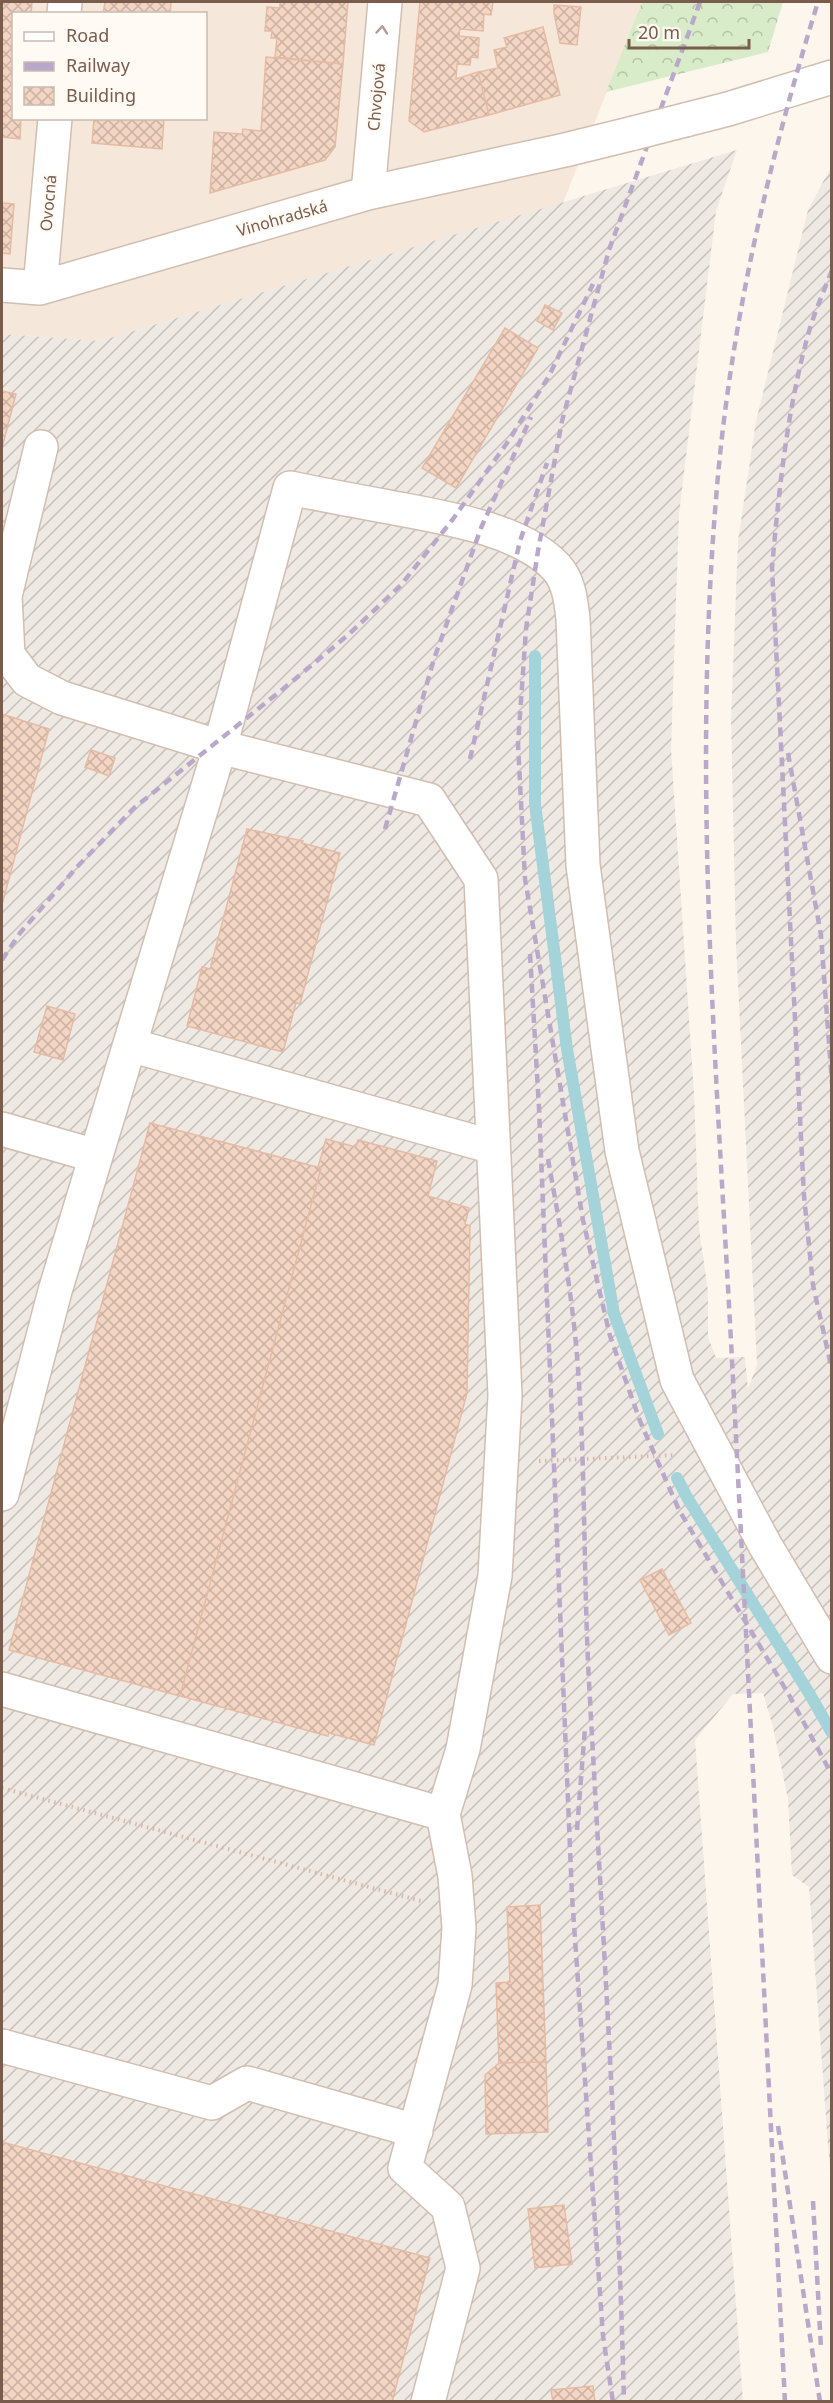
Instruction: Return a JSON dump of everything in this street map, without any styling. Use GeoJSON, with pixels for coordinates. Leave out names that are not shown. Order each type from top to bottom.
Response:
{"type":"FeatureCollection","features":[{"type":"Feature","properties":{"kind":"street","name":"Chvojová"},"geometry":{"type":"LineString","coordinates":[[368,192],[385,2]]}},
{"type":"Feature","properties":{"kind":"street","name":"Vinohradská"},"geometry":{"type":"LineString","coordinates":[[2,285],[40,288],[368,192],[634,133],[728,109],[831,77]]}},
{"type":"Feature","properties":{"kind":"street","name":"Ovocná"},"geometry":{"type":"LineString","coordinates":[[40,288],[55,120]]}},
{"type":"Feature","properties":{"kind":"street"},"geometry":{"type":"LineString","coordinates":[[41,447],[5,596],[8,655],[27,680],[62,698],[220,747],[429,800],[481,879],[505,1395],[495,1576],[463,1749],[443,1814],[455,1876],[459,1928],[456,1972],[432,2073],[405,2168],[448,2207],[463,2268],[428,2402]]}},
{"type":"Feature","properties":{"kind":"street"},"geometry":{"type":"LineString","coordinates":[[2,1494],[55,1291],[220,747],[290,488],[453,519],[520,541],[538,551],[558,568],[569,592],[573,619],[583,866],[622,1151],[677,1380],[765,1545],[831,1657]]}},
{"type":"Feature","properties":{"kind":"street"},"geometry":{"type":"LineString","coordinates":[[130,1045],[493,1147]]}},
{"type":"Feature","properties":{"kind":"street"},"geometry":{"type":"LineString","coordinates":[[2,1129],[96,1156]]}},
{"type":"Feature","properties":{"kind":"street"},"geometry":{"type":"LineString","coordinates":[[2,1689],[443,1814]]}},
{"type":"Feature","properties":{"kind":"street"},"geometry":{"type":"LineString","coordinates":[[2,2046],[212,2103],[247,2083],[416,2131]]}},
{"type":"Feature","properties":{"kind":"path"},"geometry":{"type":"LineString","coordinates":[[501,1462],[674,1456],[710,1442]]}},
{"type":"Feature","properties":{"kind":"path"},"geometry":{"type":"LineString","coordinates":[[2,1788],[431,1904]]}},
{"type":"Feature","properties":{"kind":"shaded area"},"geometry":{"type":"Polygon","coordinates":[[[2,2],[642,2],[563,203],[100,341],[2,334],[2,2]]]}},
{"type":"Feature","properties":{"kind":"shaded area"},"geometry":{"type":"Polygon","coordinates":[[[737,150],[716,211],[679,514],[671,749],[694,1093],[699,1228],[708,1291],[708,1337],[716,1358],[745,1357],[748,1389],[757,1365],[736,944],[731,719],[738,541],[756,421],[808,210],[831,167],[832,2199],[809,1887],[792,1875],[788,1799],[773,1727],[763,1693],[733,1694],[695,1740],[743,2401],[2,2401],[2,334],[100,341],[737,150]]]}},
{"type":"Feature","properties":{"kind":"green space"},"geometry":{"type":"Polygon","coordinates":[[[642,2],[783,2],[768,52],[606,92],[642,2]]]}},
{"type":"Feature","properties":{"kind":"building"},"geometry":{"type":"Polygon","coordinates":[[[2,2],[32,2],[31,12],[12,12],[12,68],[2,67],[2,2]]]}},
{"type":"Feature","properties":{"kind":"building"},"geometry":{"type":"Polygon","coordinates":[[[105,2],[171,2],[170,12],[103,12],[105,2]]]}},
{"type":"Feature","properties":{"kind":"building"},"geometry":{"type":"Polygon","coordinates":[[[280,2],[348,2],[343,64],[275,57],[277,38],[271,38],[272,31],[265,31],[267,7],[280,8],[280,2]]]}},
{"type":"Feature","properties":{"kind":"building"},"geometry":{"type":"Polygon","coordinates":[[[420,2],[493,2],[491,15],[484,14],[483,31],[460,29],[459,36],[479,38],[478,58],[471,57],[470,65],[457,64],[456,79],[478,72],[489,115],[424,132],[409,121],[420,2]]]}},
{"type":"Feature","properties":{"kind":"building"},"geometry":{"type":"Polygon","coordinates":[[[554,5],[581,7],[577,45],[560,43],[554,5]]]}},
{"type":"Feature","properties":{"kind":"building"},"geometry":{"type":"Polygon","coordinates":[[[543,27],[560,95],[489,115],[478,72],[498,68],[494,50],[507,47],[504,38],[543,27]]]}},
{"type":"Feature","properties":{"kind":"building"},"geometry":{"type":"Polygon","coordinates":[[[266,57],[343,64],[335,147],[325,160],[210,193],[214,132],[242,134],[243,129],[261,131],[266,57]]]}},
{"type":"Feature","properties":{"kind":"building"},"geometry":{"type":"Polygon","coordinates":[[[2,67],[12,68],[12,120],[21,120],[20,139],[2,137],[2,67]]]}},
{"type":"Feature","properties":{"kind":"building"},"geometry":{"type":"Polygon","coordinates":[[[94,120],[164,120],[162,149],[92,143],[94,120]]]}},
{"type":"Feature","properties":{"kind":"building"},"geometry":{"type":"Polygon","coordinates":[[[2,203],[14,204],[10,254],[2,253],[2,203]]]}},
{"type":"Feature","properties":{"kind":"building"},"geometry":{"type":"Polygon","coordinates":[[[545,305],[562,313],[553,330],[537,321],[545,305]]]}},
{"type":"Feature","properties":{"kind":"building"},"geometry":{"type":"Polygon","coordinates":[[[505,328],[538,348],[456,488],[422,468],[505,328]]]}},
{"type":"Feature","properties":{"kind":"building"},"geometry":{"type":"Polygon","coordinates":[[[2,391],[16,394],[2,448],[2,391]]]}},
{"type":"Feature","properties":{"kind":"building"},"geometry":{"type":"Polygon","coordinates":[[[2,714],[49,729],[2,905],[2,714]]]}},
{"type":"Feature","properties":{"kind":"building"},"geometry":{"type":"Polygon","coordinates":[[[91,750],[115,758],[109,776],[85,767],[91,750]]]}},
{"type":"Feature","properties":{"kind":"building"},"geometry":{"type":"Polygon","coordinates":[[[247,829],[303,841],[302,843],[340,853],[300,1004],[296,1003],[283,1052],[187,1026],[202,967],[210,969],[247,829]]]}},
{"type":"Feature","properties":{"kind":"building"},"geometry":{"type":"Polygon","coordinates":[[[47,1006],[75,1014],[63,1060],[34,1052],[47,1006]]]}},
{"type":"Feature","properties":{"kind":"building"},"geometry":{"type":"Polygon","coordinates":[[[150,1123],[321,1168],[180,1696],[9,1650],[150,1123]]]}},
{"type":"Feature","properties":{"kind":"building"},"geometry":{"type":"Polygon","coordinates":[[[326,1139],[356,1147],[358,1140],[437,1161],[428,1196],[469,1208],[465,1224],[470,1226],[467,1393],[374,1745],[329,1733],[328,1736],[180,1696],[321,1168],[318,1167],[326,1139]]]}},
{"type":"Feature","properties":{"kind":"building"},"geometry":{"type":"Polygon","coordinates":[[[662,1569],[691,1623],[669,1635],[640,1580],[662,1569]]]}},
{"type":"Feature","properties":{"kind":"building"},"geometry":{"type":"Polygon","coordinates":[[[540,1905],[546,2062],[499,2063],[496,1983],[510,1982],[507,1907],[540,1905]]]}},
{"type":"Feature","properties":{"kind":"building"},"geometry":{"type":"Polygon","coordinates":[[[546,2062],[548,2132],[486,2134],[485,2075],[499,2063],[546,2062]]]}},
{"type":"Feature","properties":{"kind":"building"},"geometry":{"type":"Polygon","coordinates":[[[2,2142],[430,2258],[392,2402],[2,2402],[2,2142]]]}},
{"type":"Feature","properties":{"kind":"building"},"geometry":{"type":"Polygon","coordinates":[[[564,2205],[572,2264],[535,2268],[528,2209],[564,2205]]]}},
{"type":"Feature","properties":{"kind":"building"},"geometry":{"type":"Polygon","coordinates":[[[593,2386],[595,2402],[553,2402],[551,2390],[593,2386]]]}},
{"type":"Feature","properties":{"kind":"waterway"},"geometry":{"type":"LineString","coordinates":[[535,656],[535,804],[567,1049],[614,1314],[658,1434]]}},
{"type":"Feature","properties":{"kind":"waterway"},"geometry":{"type":"LineString","coordinates":[[677,1478],[832,1733]]}},
{"type":"Feature","properties":{"kind":"railway"},"geometry":{"type":"LineString","coordinates":[[700,2],[609,250],[562,421],[526,629],[518,744],[525,879],[583,1220],[610,1336],[640,1421],[679,1510],[789,1695],[832,1775]]}},
{"type":"Feature","properties":{"kind":"railway"},"geometry":{"type":"LineString","coordinates":[[785,2402],[714,1038],[709,930],[706,714],[709,607],[716,499],[730,373],[767,186],[818,2]]}},
{"type":"Feature","properties":{"kind":"railway"},"geometry":{"type":"LineString","coordinates":[[832,270],[810,327],[794,392],[781,480],[772,568],[804,1196],[813,1285],[832,1370]]}},
{"type":"Feature","properties":{"kind":"railway"},"geometry":{"type":"LineString","coordinates":[[2,960],[20,933],[77,867],[134,808],[348,635],[401,585],[453,519],[507,443],[549,376],[593,284]]}},
{"type":"Feature","properties":{"kind":"railway"},"geometry":{"type":"LineString","coordinates":[[385,829],[434,659],[481,528],[531,417]]}},
{"type":"Feature","properties":{"kind":"railway"},"geometry":{"type":"LineString","coordinates":[[470,759],[520,541],[547,463]]}},
{"type":"Feature","properties":{"kind":"railway"},"geometry":{"type":"LineString","coordinates":[[788,753],[821,935],[832,1084]]}},
{"type":"Feature","properties":{"kind":"railway"},"geometry":{"type":"LineString","coordinates":[[530,954],[539,1108],[572,1896],[603,2336],[613,2402]]}},
{"type":"Feature","properties":{"kind":"railway"},"geometry":{"type":"LineString","coordinates":[[548,1159],[571,1298],[579,1386],[587,1640],[614,2132],[624,2402]]}},
{"type":"Feature","properties":{"kind":"railway"},"geometry":{"type":"LineString","coordinates":[[577,1830],[585,1728]]}},
{"type":"Feature","properties":{"kind":"railway"},"geometry":{"type":"LineString","coordinates":[[778,2126],[820,2402]]}},
{"type":"Feature","properties":{"kind":"railway"},"geometry":{"type":"LineString","coordinates":[[813,2201],[821,2348]]}}]}
